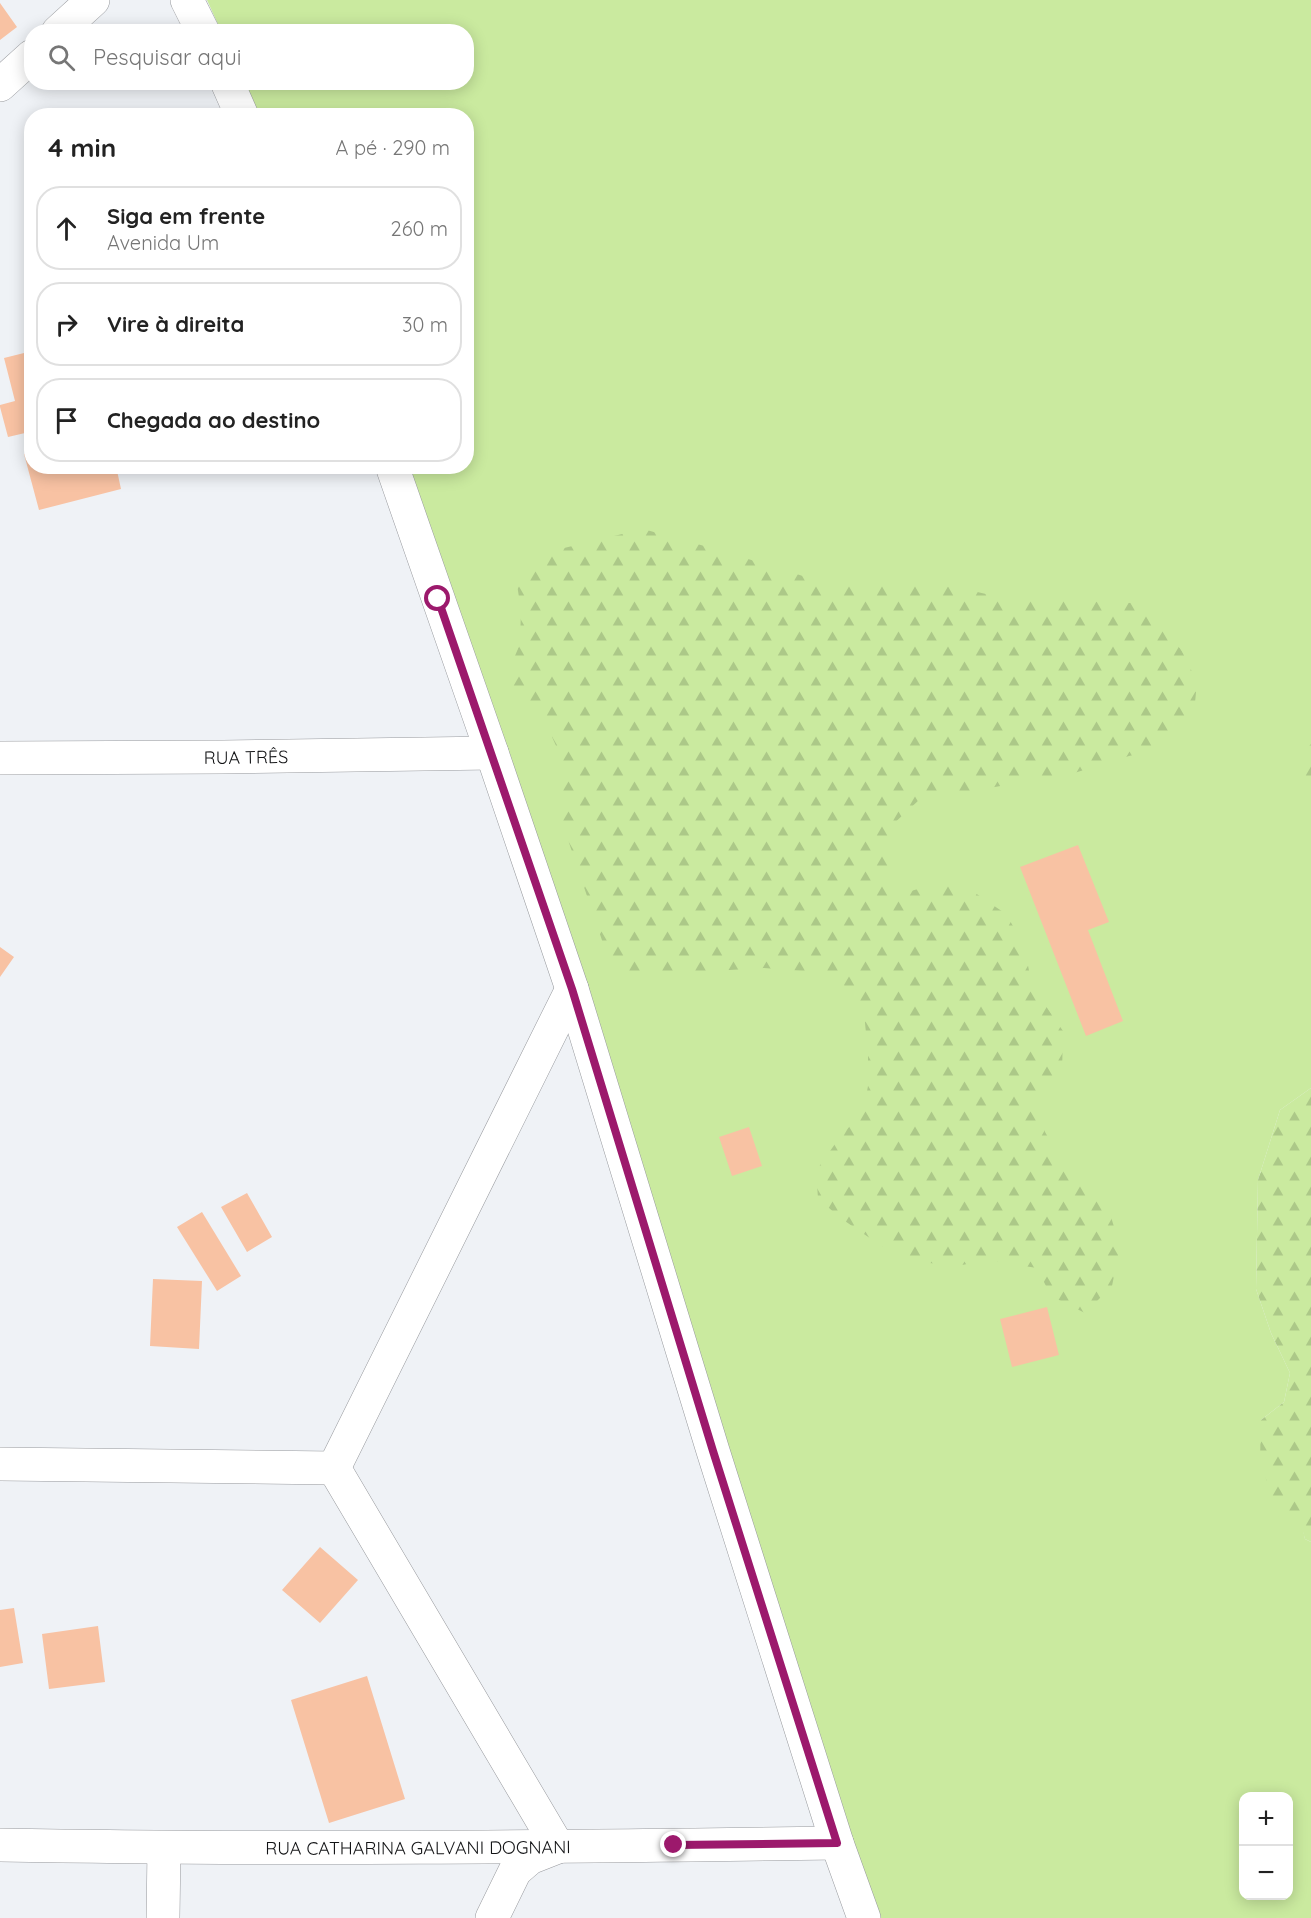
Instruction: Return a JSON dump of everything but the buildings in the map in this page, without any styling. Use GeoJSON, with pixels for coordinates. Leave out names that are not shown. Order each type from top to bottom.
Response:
{"type":"FeatureCollection","features":[{"type":"Feature","properties":{"kind":"street"},"geometry":{"type":"LineString","coordinates":[[67,24],[93,0]]}},
{"type":"Feature","properties":{"kind":"street"},"geometry":{"type":"LineString","coordinates":[[188,0],[198,24]]}},
{"type":"Feature","properties":{"kind":"street"},"geometry":{"type":"LineString","coordinates":[[0,85],[24,63]]}},
{"type":"Feature","properties":{"kind":"street"},"geometry":{"type":"LineString","coordinates":[[231,90],[238,108]]}},
{"type":"Feature","properties":{"kind":"street"},"geometry":{"type":"LineString","coordinates":[[395,474],[572,989],[713,1451],[837,1843],[864,1918]]}},
{"type":"Feature","properties":{"kind":"street","name":"RUA TRÊS"},"geometry":{"type":"LineString","coordinates":[[0,758],[492,753]]}},
{"type":"Feature","properties":{"kind":"street"},"geometry":{"type":"LineString","coordinates":[[334,1468],[572,989]]}},
{"type":"Feature","properties":{"kind":"street"},"geometry":{"type":"LineString","coordinates":[[0,1464],[334,1468]]}},
{"type":"Feature","properties":{"kind":"street"},"geometry":{"type":"LineString","coordinates":[[334,1468],[558,1847],[530,1858],[515,1871],[492,1918]]}},
{"type":"Feature","properties":{"kind":"street","name":"RUA CATHARINA GALVANI DOGNANI"},"geometry":{"type":"LineString","coordinates":[[0,1845],[164,1848],[558,1847],[837,1843]]}},
{"type":"Feature","properties":{"kind":"street"},"geometry":{"type":"LineString","coordinates":[[163,1918],[164,1848]]}},
{"type":"Feature","properties":{"kind":"green space"},"geometry":{"type":"Polygon","coordinates":[[[207,0],[1311,0],[1311,1088],[1280,1110],[1258,1180],[1256,1289],[1271,1333],[1290,1373],[1284,1402],[1261,1420],[1302,1525],[1305,1539],[1311,1542],[1311,1918],[875,1918],[406,474],[474,474],[474,108],[255,108],[247,90],[474,90],[474,24],[218,24],[207,0]]]}},
{"type":"Feature","properties":{"kind":"green space"},"geometry":{"type":"Polygon","coordinates":[[[643,529],[822,582],[956,587],[1003,598],[1132,603],[1155,617],[1182,651],[1197,682],[1194,713],[1170,747],[1129,756],[1071,774],[919,800],[889,828],[888,875],[894,896],[935,884],[962,884],[1006,914],[1024,945],[1032,986],[1063,1031],[1062,1073],[1036,1096],[1045,1132],[1061,1160],[1089,1183],[1106,1201],[1120,1246],[1112,1286],[1085,1313],[1051,1296],[1037,1268],[987,1260],[957,1266],[902,1260],[839,1217],[818,1198],[816,1171],[842,1134],[863,1113],[868,1086],[868,1053],[864,1013],[845,986],[802,971],[764,968],[660,974],[631,973],[608,958],[563,825],[559,788],[562,759],[548,728],[515,694],[509,670],[520,644],[521,610],[516,578],[535,555],[643,529]]]}},
{"type":"Feature","properties":{"kind":"green space"},"geometry":{"type":"Polygon","coordinates":[[[1311,744],[1311,784],[1306,780],[1301,755],[1311,744]]]}},
{"type":"Feature","properties":{"kind":"green space"},"geometry":{"type":"Polygon","coordinates":[[[1311,1088],[1311,1542],[1305,1539],[1301,1525],[1278,1516],[1260,1460],[1261,1420],[1284,1402],[1290,1373],[1271,1333],[1256,1289],[1258,1180],[1280,1110],[1311,1088]]]}},
{"type":"Feature","properties":{"kind":"route"},"geometry":{"type":"LineString","coordinates":[[438,599],[572,989],[713,1451],[837,1843],[674,1845]]}}]}
